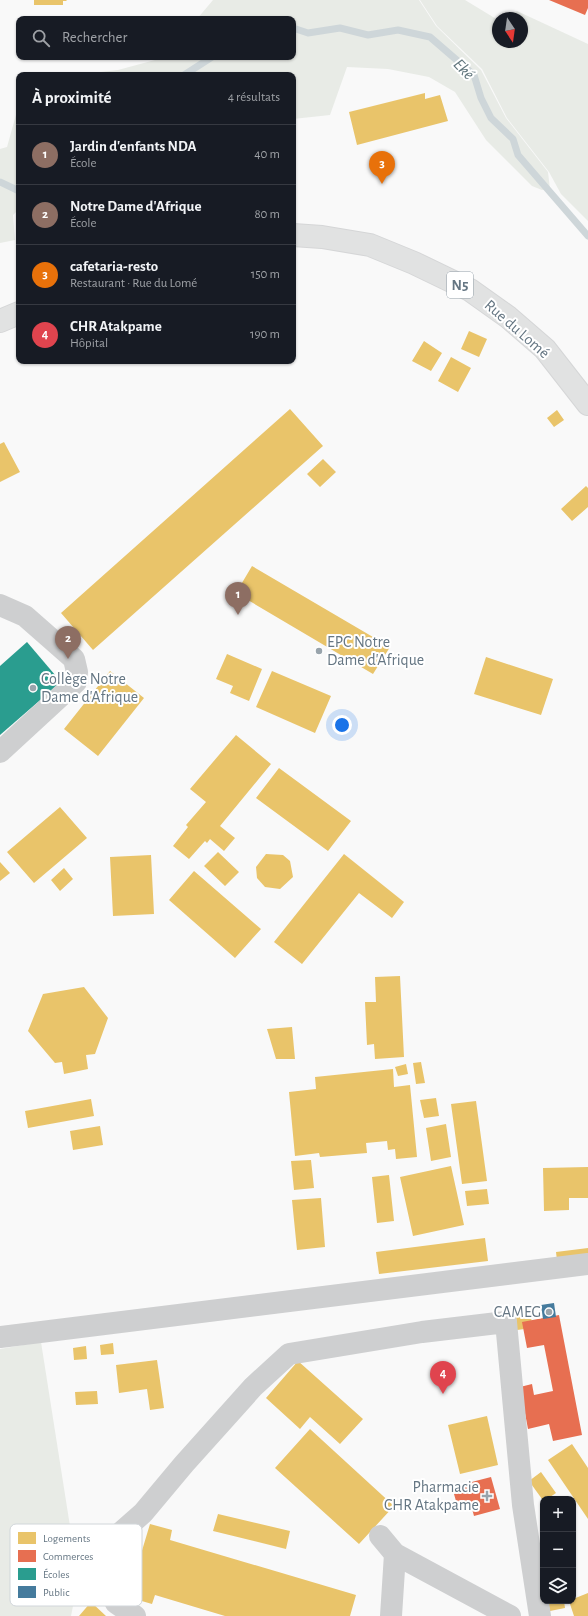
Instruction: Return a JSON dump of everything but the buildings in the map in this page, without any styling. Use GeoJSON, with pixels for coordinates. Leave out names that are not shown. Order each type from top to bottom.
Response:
{"type":"FeatureCollection","features":[{"type":"Feature","properties":{"kind":"main road","name":"Rue du Lomé"},"geometry":{"type":"LineString","coordinates":[[296,235],[322,237],[370,245],[414,263],[470,290],[508,317],[545,349],[588,404]]}},
{"type":"Feature","properties":{"kind":"main road"},"geometry":{"type":"LineString","coordinates":[[0,320],[16,314]]}},
{"type":"Feature","properties":{"kind":"street"},"geometry":{"type":"LineString","coordinates":[[0,604],[25,616],[74,659],[77,672],[76,682],[0,752]]}},
{"type":"Feature","properties":{"kind":"street"},"geometry":{"type":"LineString","coordinates":[[0,1337],[588,1264]]}},
{"type":"Feature","properties":{"kind":"street"},"geometry":{"type":"LineString","coordinates":[[130,1524],[143,1513],[184,1464],[253,1387],[289,1354],[422,1332],[506,1322],[523,1506],[537,1615]]}},
{"type":"Feature","properties":{"kind":"street"},"geometry":{"type":"LineString","coordinates":[[380,1536],[395,1554],[510,1616]]}},
{"type":"Feature","properties":{"kind":"street"},"geometry":{"type":"LineString","coordinates":[[391,1616],[395,1554]]}},
{"type":"Feature","properties":{"kind":"street"},"geometry":{"type":"LineString","coordinates":[[120,1606],[135,1616]]}},
{"type":"Feature","properties":{"kind":"shaded area"},"geometry":{"type":"Polygon","coordinates":[[[213,0],[419,0],[436,26],[481,70],[506,118],[548,172],[550,189],[542,190],[532,186],[486,140],[455,92],[429,77],[388,69],[347,67],[330,115],[296,119],[296,72],[101,72],[118,70],[155,60],[296,60],[296,16],[200,16],[213,0]]]}},
{"type":"Feature","properties":{"kind":"shaded area"},"geometry":{"type":"Polygon","coordinates":[[[420,0],[465,0],[492,16],[492,48],[528,48],[528,16],[588,44],[588,221],[561,194],[549,172],[507,118],[482,69],[437,26],[420,0]]]}},
{"type":"Feature","properties":{"kind":"shaded area"},"geometry":{"type":"Polygon","coordinates":[[[16,115],[16,212],[13,215],[15,240],[0,243],[0,149],[7,147],[16,115]]]}},
{"type":"Feature","properties":{"kind":"shaded area"},"geometry":{"type":"Polygon","coordinates":[[[41,1342],[70,1524],[10,1524],[10,1606],[73,1606],[71,1616],[0,1616],[0,1349],[41,1342]]]}},
{"type":"Feature","properties":{"kind":"waterway","name":"Eké"},"geometry":{"type":"LineString","coordinates":[[296,29],[308,33],[340,28],[368,35],[398,30],[430,37],[474,75],[481,98],[491,118],[513,139],[518,155],[588,236]]}},
{"type":"Feature","properties":{"kind":"waterway","name":"Eké"},"geometry":{"type":"LineString","coordinates":[[189,72],[207,60]]}},
{"type":"Feature","properties":{"kind":"waterway","name":"Eké"},"geometry":{"type":"LineString","coordinates":[[0,182],[16,190]]}},
{"type":"Feature","properties":{"kind":"place","name":"cafetaria-resto"},"geometry":{"type":"Point","coordinates":[382,184]}},
{"type":"Feature","properties":{"kind":"place","name":"Jardin d'enfants NDA"},"geometry":{"type":"Point","coordinates":[238,615]}},
{"type":"Feature","properties":{"kind":"place","name":"EPC Notre Dame d'Afrique"},"geometry":{"type":"Point","coordinates":[319,651]}},
{"type":"Feature","properties":{"kind":"place","name":"Notre Dame d'Afrique"},"geometry":{"type":"Point","coordinates":[68,659]}},
{"type":"Feature","properties":{"kind":"place","name":"Collège Notre Dame d'Afrique"},"geometry":{"type":"Point","coordinates":[33,688]}},
{"type":"Feature","properties":{"kind":"place","name":"CAMEG"},"geometry":{"type":"Point","coordinates":[549,1312]}},
{"type":"Feature","properties":{"kind":"place","name":"CHR Atakpame"},"geometry":{"type":"Point","coordinates":[443,1394]}},
{"type":"Feature","properties":{"kind":"place","name":"Pharmacie CHR Atakpame"},"geometry":{"type":"Point","coordinates":[487,1496]}}]}
